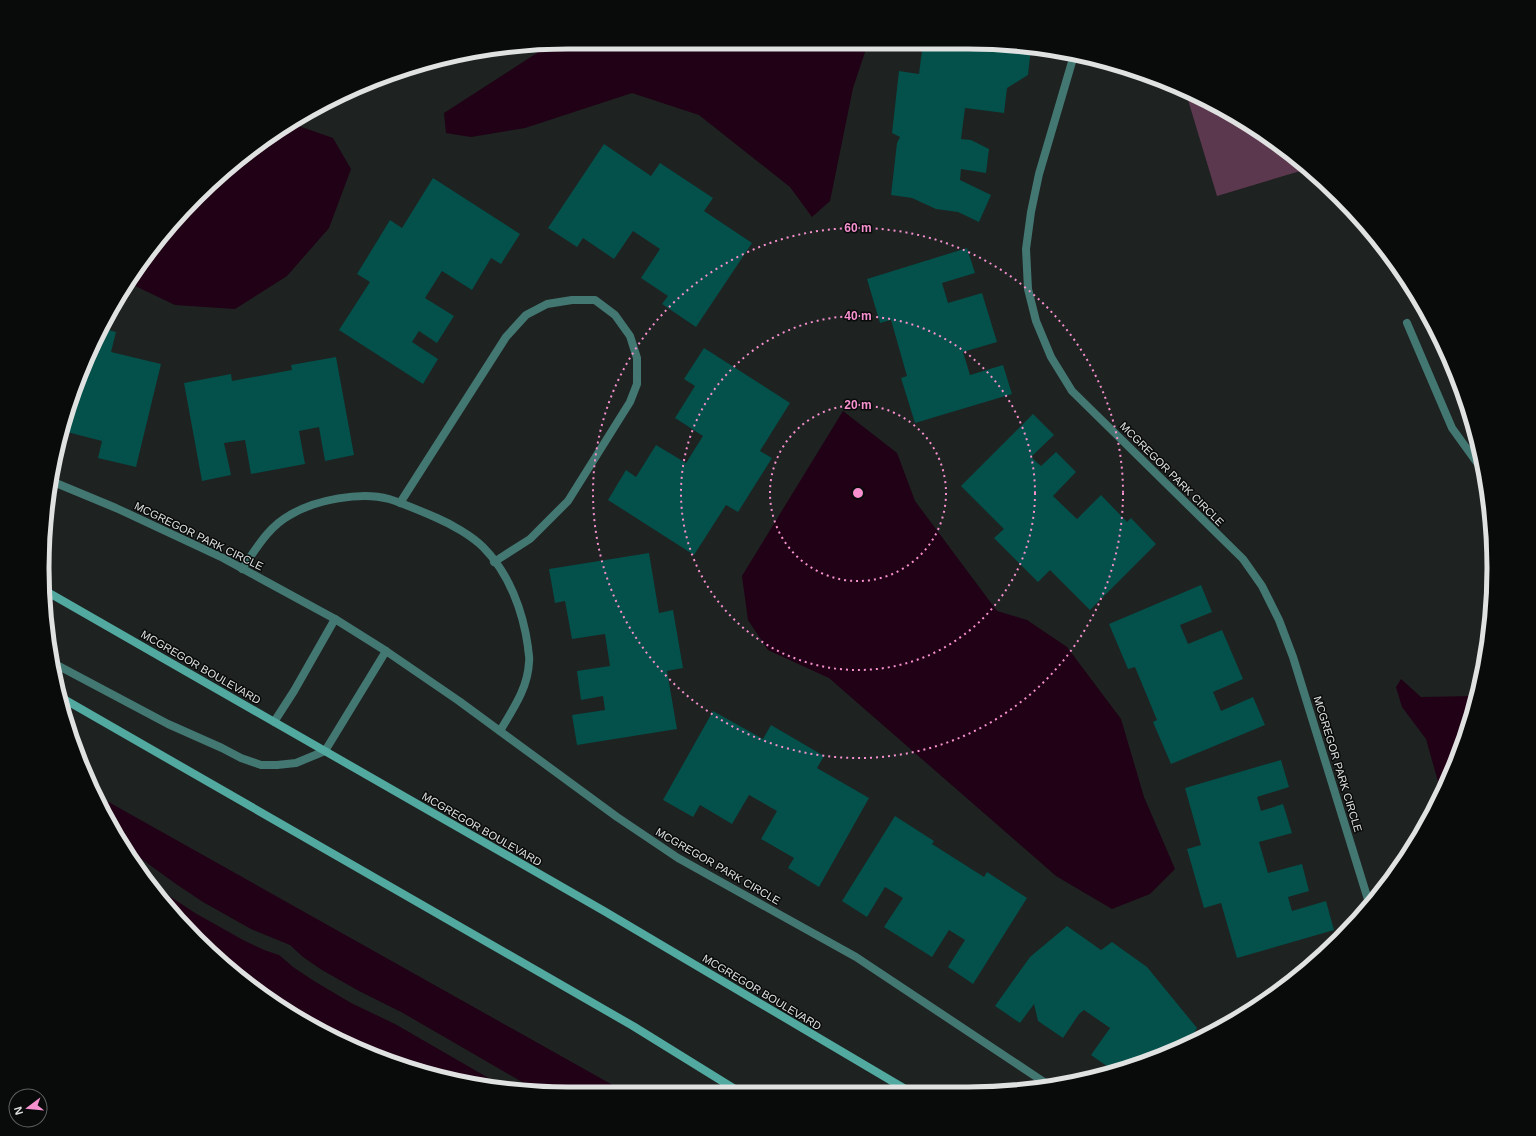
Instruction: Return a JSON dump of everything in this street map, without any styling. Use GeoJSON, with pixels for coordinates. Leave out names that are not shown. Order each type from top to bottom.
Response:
{"type":"FeatureCollection","features":[{"type":"Feature","properties":{"kind":"main road","name":"MCGREGOR BOULEVARD"},"geometry":{"type":"LineString","coordinates":[[50,593],[611,916],[902,1087]]}},
{"type":"Feature","properties":{"kind":"main road"},"geometry":{"type":"LineString","coordinates":[[67,701],[633,1026],[730,1087]]}},
{"type":"Feature","properties":{"kind":"street","name":"MCGREGOR PARK CIRCLE"},"geometry":{"type":"LineString","coordinates":[[1073,60],[1039,174],[1031,212],[1026,249],[1028,289],[1036,321],[1051,357],[1072,390],[1243,559],[1262,586],[1279,620],[1293,657],[1368,899]]}},
{"type":"Feature","properties":{"kind":"street"},"geometry":{"type":"LineString","coordinates":[[400,503],[506,337],[526,315],[547,304],[572,300],[595,300],[615,315],[630,336],[637,358],[637,384],[630,402],[568,501],[530,539],[494,562]]}},
{"type":"Feature","properties":{"kind":"street"},"geometry":{"type":"LineString","coordinates":[[1407,324],[1452,428],[1475,460]]}},
{"type":"Feature","properties":{"kind":"street","name":"MCGREGOR PARK CIRCLE"},"geometry":{"type":"LineString","coordinates":[[56,483],[116,508],[242,569],[335,618],[459,700],[617,817],[678,858],[856,957],[1043,1082]]}},
{"type":"Feature","properties":{"kind":"street"},"geometry":{"type":"LineString","coordinates":[[242,569],[270,529],[290,515],[319,502],[354,496],[388,498],[417,509],[451,525],[482,546],[501,570],[519,604],[527,638],[529,662],[522,693],[500,731]]}},
{"type":"Feature","properties":{"kind":"street"},"geometry":{"type":"LineString","coordinates":[[274,722],[335,618]]}},
{"type":"Feature","properties":{"kind":"street"},"geometry":{"type":"LineString","coordinates":[[58,666],[168,724],[241,758],[261,765],[277,766],[296,763],[325,751],[386,651]]}},
{"type":"Feature","properties":{"kind":"shaded area"},"geometry":{"type":"Polygon","coordinates":[[[866,49],[853,88],[830,201],[812,217],[790,187],[699,115],[632,93],[525,128],[471,137],[446,133],[444,113],[542,50],[866,49]]]}},
{"type":"Feature","properties":{"kind":"shaded area"},"geometry":{"type":"Polygon","coordinates":[[[1187,98],[1228,119],[1256,136],[1301,171],[1217,196],[1187,98]]]}},
{"type":"Feature","properties":{"kind":"shaded area"},"geometry":{"type":"Polygon","coordinates":[[[297,126],[333,138],[351,169],[329,228],[287,276],[235,309],[175,305],[133,285],[156,252],[201,201],[252,156],[297,126]]]}},
{"type":"Feature","properties":{"kind":"shaded area"},"geometry":{"type":"Polygon","coordinates":[[[843,411],[897,453],[915,501],[997,611],[1027,620],[1067,647],[1121,719],[1144,797],[1175,869],[1150,894],[1112,909],[1056,876],[829,678],[768,650],[748,620],[742,576],[843,411]]]}},
{"type":"Feature","properties":{"kind":"shaded area"},"geometry":{"type":"Polygon","coordinates":[[[1401,679],[1421,697],[1470,696],[1459,735],[1439,785],[1426,739],[1402,707],[1396,687],[1401,679]]]}},
{"type":"Feature","properties":{"kind":"shaded area"},"geometry":{"type":"Polygon","coordinates":[[[104,799],[616,1087],[528,1085],[403,1013],[322,970],[303,957],[290,945],[251,929],[203,902],[135,854],[104,799]]]}},
{"type":"Feature","properties":{"kind":"shaded area"},"geometry":{"type":"Polygon","coordinates":[[[162,891],[195,913],[243,940],[279,955],[293,967],[314,981],[351,1003],[395,1024],[496,1082],[434,1069],[401,1059],[338,1033],[308,1017],[280,1000],[252,980],[226,958],[201,935],[162,891]]]}},
{"type":"Feature","properties":{"kind":"building"},"geometry":{"type":"Polygon","coordinates":[[[922,49],[1002,50],[1030,53],[1028,75],[1007,88],[1004,113],[965,108],[961,139],[971,140],[989,149],[986,173],[961,169],[960,180],[991,195],[979,222],[958,212],[936,209],[912,198],[891,195],[897,143],[900,137],[892,133],[899,71],[919,74],[922,49]]]}},
{"type":"Feature","properties":{"kind":"building"},"geometry":{"type":"Polygon","coordinates":[[[443,65],[443,66],[426,70],[443,65]]]}},
{"type":"Feature","properties":{"kind":"building"},"geometry":{"type":"Polygon","coordinates":[[[604,144],[651,176],[660,163],[713,198],[704,211],[752,243],[696,327],[662,304],[668,296],[641,278],[660,249],[633,231],[614,259],[583,238],[577,247],[548,228],[604,144]]]}},
{"type":"Feature","properties":{"kind":"building"},"geometry":{"type":"Polygon","coordinates":[[[433,178],[520,234],[501,264],[491,258],[472,290],[442,271],[425,298],[454,316],[437,343],[419,331],[412,342],[438,359],[423,384],[339,330],[370,282],[357,274],[390,220],[402,228],[433,178]]]}},
{"type":"Feature","properties":{"kind":"building"},"geometry":{"type":"Polygon","coordinates":[[[967,248],[975,273],[942,283],[948,303],[982,293],[997,342],[963,352],[970,375],[1003,365],[1012,394],[915,423],[901,378],[907,376],[891,320],[880,323],[867,279],[967,248]]]}},
{"type":"Feature","properties":{"kind":"building"},"geometry":{"type":"Polygon","coordinates":[[[107,330],[116,332],[111,352],[161,364],[136,467],[98,458],[102,441],[68,432],[89,369],[107,330]]]}},
{"type":"Feature","properties":{"kind":"building"},"geometry":{"type":"Polygon","coordinates":[[[704,348],[790,403],[760,451],[772,458],[738,512],[726,505],[694,555],[608,500],[626,470],[636,477],[656,445],[686,463],[703,436],[675,418],[695,386],[684,379],[704,348]]]}},
{"type":"Feature","properties":{"kind":"building"},"geometry":{"type":"Polygon","coordinates":[[[336,357],[354,455],[325,461],[319,427],[299,431],[305,464],[251,474],[245,440],[224,443],[231,475],[202,481],[184,383],[231,374],[232,381],[292,370],[291,365],[336,357]]]}},
{"type":"Feature","properties":{"kind":"building"},"geometry":{"type":"Polygon","coordinates":[[[1033,414],[1054,435],[1031,457],[1041,466],[1056,452],[1076,472],[1053,496],[1077,519],[1101,495],[1127,522],[1131,518],[1156,544],[1090,610],[1050,570],[1038,582],[994,538],[1004,529],[961,486],[1033,414]]]}},
{"type":"Feature","properties":{"kind":"building"},"geometry":{"type":"Polygon","coordinates":[[[649,553],[659,613],[673,610],[683,668],[667,671],[677,729],[577,745],[572,715],[605,710],[603,696],[581,700],[577,671],[610,666],[605,634],[572,639],[565,601],[555,603],[549,569],[649,553]]]}},
{"type":"Feature","properties":{"kind":"building"},"geometry":{"type":"Polygon","coordinates":[[[1201,585],[1212,612],[1180,625],[1188,644],[1222,630],[1243,679],[1213,692],[1221,711],[1253,697],[1265,725],[1171,764],[1153,722],[1157,720],[1135,667],[1128,669],[1109,624],[1201,585]]]}},
{"type":"Feature","properties":{"kind":"building"},"geometry":{"type":"Polygon","coordinates":[[[713,711],[763,739],[771,725],[824,756],[817,768],[869,798],[819,887],[788,868],[794,858],[761,839],[777,811],[749,795],[732,824],[700,805],[693,817],[663,800],[713,711]]]}},
{"type":"Feature","properties":{"kind":"building"},"geometry":{"type":"Polygon","coordinates":[[[1281,760],[1289,787],[1257,797],[1261,811],[1283,804],[1292,833],[1259,842],[1268,873],[1302,864],[1309,891],[1288,897],[1292,911],[1326,901],[1334,930],[1237,958],[1221,903],[1204,908],[1187,849],[1201,845],[1185,788],[1281,760]]]}},
{"type":"Feature","properties":{"kind":"building"},"geometry":{"type":"Polygon","coordinates":[[[895,816],[934,841],[932,844],[984,877],[987,872],[1027,898],[973,984],[948,967],[965,940],[949,930],[932,957],[884,927],[903,898],[885,887],[867,917],[842,901],[895,816]]]}},
{"type":"Feature","properties":{"kind":"building"},"geometry":{"type":"Polygon","coordinates":[[[1067,926],[1101,950],[1112,942],[1147,967],[1197,1028],[1192,1036],[1167,1047],[1108,1067],[1091,1055],[1110,1028],[1084,1010],[1079,1014],[1063,1038],[1038,1021],[1034,1004],[1020,1023],[995,1006],[1030,957],[1067,926]]]}}]}
